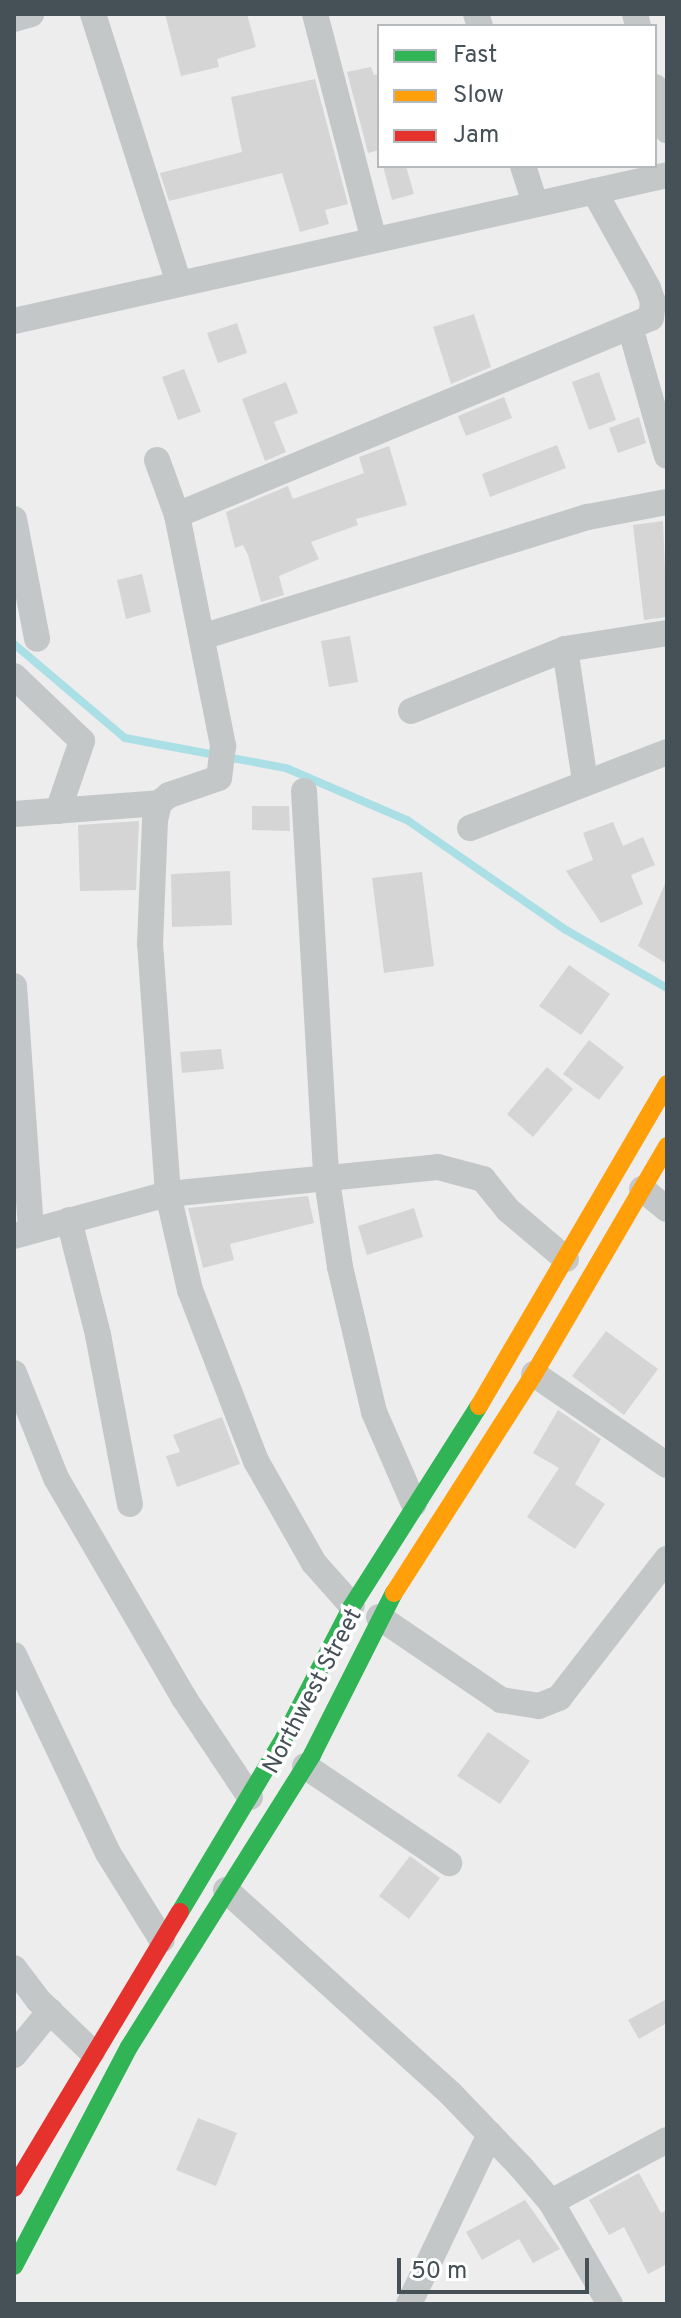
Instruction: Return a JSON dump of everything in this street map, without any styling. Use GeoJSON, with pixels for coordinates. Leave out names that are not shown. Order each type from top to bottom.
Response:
{"type":"FeatureCollection","features":[{"type":"Feature","properties":{"kind":"main road","name":"Northwest Street"},"geometry":{"type":"LineString","coordinates":[[14,2188],[92,2052],[250,1797],[352,1606],[566,1259],[667,1084]]}},
{"type":"Feature","properties":{"kind":"main road","name":"Northwest Street"},"geometry":{"type":"LineString","coordinates":[[14,2266],[129,2047],[305,1766],[379,1617],[534,1374],[667,1146]]}},
{"type":"Feature","properties":{"kind":"street"},"geometry":{"type":"LineString","coordinates":[[14,19],[31,14]]}},
{"type":"Feature","properties":{"kind":"street"},"geometry":{"type":"LineString","coordinates":[[93,14],[179,284]]}},
{"type":"Feature","properties":{"kind":"street"},"geometry":{"type":"LineString","coordinates":[[315,14],[373,236]]}},
{"type":"Feature","properties":{"kind":"street"},"geometry":{"type":"LineString","coordinates":[[657,94],[667,130]]}},
{"type":"Feature","properties":{"kind":"street"},"geometry":{"type":"LineString","coordinates":[[524,168],[535,204]]}},
{"type":"Feature","properties":{"kind":"street"},"geometry":{"type":"LineString","coordinates":[[14,321],[373,236],[667,175]]}},
{"type":"Feature","properties":{"kind":"street"},"geometry":{"type":"LineString","coordinates":[[177,515],[651,318],[653,302],[594,191]]}},
{"type":"Feature","properties":{"kind":"street"},"geometry":{"type":"LineString","coordinates":[[630,327],[667,456]]}},
{"type":"Feature","properties":{"kind":"street"},"geometry":{"type":"LineString","coordinates":[[14,814],[159,803],[169,795],[212,784],[222,758],[205,636],[177,515],[157,460]]}},
{"type":"Feature","properties":{"kind":"street"},"geometry":{"type":"LineString","coordinates":[[205,636],[588,517],[667,502]]}},
{"type":"Feature","properties":{"kind":"street"},"geometry":{"type":"LineString","coordinates":[[14,519],[37,639]]}},
{"type":"Feature","properties":{"kind":"street"},"geometry":{"type":"LineString","coordinates":[[411,711],[565,649],[667,633]]}},
{"type":"Feature","properties":{"kind":"street"},"geometry":{"type":"LineString","coordinates":[[565,649],[585,782]]}},
{"type":"Feature","properties":{"kind":"street"},"geometry":{"type":"LineString","coordinates":[[14,676],[82,741],[58,811]]}},
{"type":"Feature","properties":{"kind":"street"},"geometry":{"type":"LineString","coordinates":[[470,828],[667,752]]}},
{"type":"Feature","properties":{"kind":"street"},"geometry":{"type":"LineString","coordinates":[[304,791],[326,1174],[359,1357],[390,1457],[414,1504]]}},
{"type":"Feature","properties":{"kind":"street"},"geometry":{"type":"LineString","coordinates":[[159,803],[150,943],[168,1194],[190,1290],[256,1461],[314,1563],[352,1606]]}},
{"type":"Feature","properties":{"kind":"street"},"geometry":{"type":"LineString","coordinates":[[14,986],[23,1233],[168,1194],[326,1174],[438,1167],[460,1170],[483,1179],[508,1210],[566,1259]]}},
{"type":"Feature","properties":{"kind":"street"},"geometry":{"type":"LineString","coordinates":[[642,1189],[667,1209]]}},
{"type":"Feature","properties":{"kind":"street"},"geometry":{"type":"LineString","coordinates":[[69,1220],[98,1335],[130,1504]]}},
{"type":"Feature","properties":{"kind":"street"},"geometry":{"type":"LineString","coordinates":[[14,1373],[56,1478],[184,1698],[250,1797]]}},
{"type":"Feature","properties":{"kind":"street"},"geometry":{"type":"LineString","coordinates":[[534,1374],[667,1465]]}},
{"type":"Feature","properties":{"kind":"street"},"geometry":{"type":"LineString","coordinates":[[379,1617],[501,1700],[539,1706],[559,1698],[667,1559]]}},
{"type":"Feature","properties":{"kind":"street"},"geometry":{"type":"LineString","coordinates":[[14,1655],[108,1853],[162,1940]]}},
{"type":"Feature","properties":{"kind":"street"},"geometry":{"type":"LineString","coordinates":[[305,1766],[449,1863]]}},
{"type":"Feature","properties":{"kind":"street"},"geometry":{"type":"LineString","coordinates":[[226,1890],[490,2134],[551,2202],[610,2304]]}},
{"type":"Feature","properties":{"kind":"street"},"geometry":{"type":"LineString","coordinates":[[14,1968],[50,2011],[92,2052]]}},
{"type":"Feature","properties":{"kind":"street"},"geometry":{"type":"LineString","coordinates":[[14,2055],[50,2011]]}},
{"type":"Feature","properties":{"kind":"street"},"geometry":{"type":"LineString","coordinates":[[409,2304],[490,2134]]}},
{"type":"Feature","properties":{"kind":"street"},"geometry":{"type":"LineString","coordinates":[[551,2202],[667,2140]]}},
{"type":"Feature","properties":{"kind":"building"},"geometry":{"type":"Polygon","coordinates":[[[165,14],[247,14],[256,47],[217,59],[219,67],[181,76],[165,14]]]}},
{"type":"Feature","properties":{"kind":"building"},"geometry":{"type":"Polygon","coordinates":[[[371,67],[374,75],[377,74],[377,151],[368,153],[347,72],[371,67]]]}},
{"type":"Feature","properties":{"kind":"building"},"geometry":{"type":"Polygon","coordinates":[[[315,79],[348,204],[325,210],[329,224],[300,232],[282,173],[169,201],[160,173],[242,152],[231,97],[315,79]]]}},
{"type":"Feature","properties":{"kind":"building"},"geometry":{"type":"Polygon","coordinates":[[[384,168],[407,168],[414,194],[392,200],[384,168]]]}},
{"type":"Feature","properties":{"kind":"building"},"geometry":{"type":"Polygon","coordinates":[[[474,314],[491,367],[451,384],[433,327],[474,314]]]}},
{"type":"Feature","properties":{"kind":"building"},"geometry":{"type":"Polygon","coordinates":[[[237,323],[247,353],[218,363],[207,333],[237,323]]]}},
{"type":"Feature","properties":{"kind":"building"},"geometry":{"type":"Polygon","coordinates":[[[184,369],[201,412],[178,420],[162,377],[184,369]]]}},
{"type":"Feature","properties":{"kind":"building"},"geometry":{"type":"Polygon","coordinates":[[[599,372],[616,420],[589,430],[572,382],[599,372]]]}},
{"type":"Feature","properties":{"kind":"building"},"geometry":{"type":"Polygon","coordinates":[[[286,382],[298,413],[274,422],[286,452],[265,461],[242,399],[286,382]]]}},
{"type":"Feature","properties":{"kind":"building"},"geometry":{"type":"Polygon","coordinates":[[[504,397],[512,418],[466,436],[458,416],[504,397]]]}},
{"type":"Feature","properties":{"kind":"building"},"geometry":{"type":"Polygon","coordinates":[[[639,417],[646,443],[618,453],[609,428],[639,417]]]}},
{"type":"Feature","properties":{"kind":"building"},"geometry":{"type":"Polygon","coordinates":[[[557,445],[566,468],[490,497],[482,474],[557,445]]]}},
{"type":"Feature","properties":{"kind":"building"},"geometry":{"type":"Polygon","coordinates":[[[389,446],[407,505],[356,519],[358,525],[311,542],[319,559],[279,576],[284,595],[261,602],[248,555],[243,545],[235,548],[226,512],[288,486],[293,499],[364,473],[359,457],[389,446]]]}},
{"type":"Feature","properties":{"kind":"building"},"geometry":{"type":"Polygon","coordinates":[[[663,521],[667,617],[644,620],[633,525],[663,521]]]}},
{"type":"Feature","properties":{"kind":"building"},"geometry":{"type":"Polygon","coordinates":[[[142,574],[151,612],[126,619],[117,580],[142,574]]]}},
{"type":"Feature","properties":{"kind":"building"},"geometry":{"type":"Polygon","coordinates":[[[350,636],[358,682],[329,687],[321,641],[350,636]]]}},
{"type":"Feature","properties":{"kind":"building"},"geometry":{"type":"Polygon","coordinates":[[[252,806],[289,806],[290,831],[252,830],[252,806]]]}},
{"type":"Feature","properties":{"kind":"building"},"geometry":{"type":"Polygon","coordinates":[[[139,821],[136,890],[80,891],[78,825],[139,821]]]}},
{"type":"Feature","properties":{"kind":"building"},"geometry":{"type":"Polygon","coordinates":[[[613,822],[623,846],[643,837],[655,865],[631,875],[643,904],[601,923],[566,871],[593,860],[583,833],[613,822]]]}},
{"type":"Feature","properties":{"kind":"building"},"geometry":{"type":"Polygon","coordinates":[[[230,871],[232,925],[172,927],[171,874],[230,871]]]}},
{"type":"Feature","properties":{"kind":"building"},"geometry":{"type":"Polygon","coordinates":[[[422,872],[434,966],[384,973],[372,878],[422,872]]]}},
{"type":"Feature","properties":{"kind":"building"},"geometry":{"type":"Polygon","coordinates":[[[667,879],[667,964],[638,946],[667,879]]]}},
{"type":"Feature","properties":{"kind":"building"},"geometry":{"type":"Polygon","coordinates":[[[569,965],[610,994],[581,1035],[539,1006],[569,965]]]}},
{"type":"Feature","properties":{"kind":"building"},"geometry":{"type":"Polygon","coordinates":[[[589,1040],[624,1067],[599,1100],[563,1074],[589,1040]]]}},
{"type":"Feature","properties":{"kind":"building"},"geometry":{"type":"Polygon","coordinates":[[[221,1049],[224,1069],[182,1073],[180,1052],[221,1049]]]}},
{"type":"Feature","properties":{"kind":"building"},"geometry":{"type":"Polygon","coordinates":[[[547,1067],[573,1089],[533,1137],[507,1114],[547,1067]]]}},
{"type":"Feature","properties":{"kind":"building"},"geometry":{"type":"Polygon","coordinates":[[[308,1196],[314,1223],[230,1244],[234,1260],[203,1268],[188,1208],[308,1196]]]}},
{"type":"Feature","properties":{"kind":"building"},"geometry":{"type":"Polygon","coordinates":[[[414,1208],[423,1237],[367,1255],[358,1226],[414,1208]]]}},
{"type":"Feature","properties":{"kind":"building"},"geometry":{"type":"Polygon","coordinates":[[[606,1331],[658,1369],[624,1415],[572,1376],[606,1331]]]}},
{"type":"Feature","properties":{"kind":"building"},"geometry":{"type":"Polygon","coordinates":[[[558,1410],[601,1439],[575,1484],[605,1504],[575,1549],[527,1517],[559,1468],[533,1453],[558,1410]]]}},
{"type":"Feature","properties":{"kind":"building"},"geometry":{"type":"Polygon","coordinates":[[[222,1417],[240,1464],[177,1487],[166,1456],[180,1452],[173,1435],[222,1417]]]}},
{"type":"Feature","properties":{"kind":"building"},"geometry":{"type":"Polygon","coordinates":[[[488,1732],[530,1761],[500,1804],[457,1776],[488,1732]]]}},
{"type":"Feature","properties":{"kind":"building"},"geometry":{"type":"Polygon","coordinates":[[[410,1856],[440,1878],[409,1919],[379,1896],[410,1856]]]}},
{"type":"Feature","properties":{"kind":"building"},"geometry":{"type":"Polygon","coordinates":[[[667,1999],[667,2023],[639,2039],[628,2020],[667,1999]]]}},
{"type":"Feature","properties":{"kind":"building"},"geometry":{"type":"Polygon","coordinates":[[[198,2118],[237,2133],[216,2186],[176,2170],[198,2118]]]}},
{"type":"Feature","properties":{"kind":"building"},"geometry":{"type":"Polygon","coordinates":[[[639,2173],[661,2213],[667,2210],[667,2264],[648,2274],[624,2227],[609,2235],[589,2200],[639,2173]]]}},
{"type":"Feature","properties":{"kind":"building"},"geometry":{"type":"Polygon","coordinates":[[[525,2200],[560,2249],[533,2263],[519,2239],[482,2260],[466,2232],[525,2200]]]}},
{"type":"Feature","properties":{"kind":"waterway"},"geometry":{"type":"LineString","coordinates":[[14,644],[125,738],[286,768],[407,820],[566,930],[667,988]]}},
{"type":"Feature","properties":{"kind":"traffic: fast"},"geometry":{"type":"LineString","coordinates":[[180,1912],[284,1738],[352,1606],[479,1406]]}},
{"type":"Feature","properties":{"kind":"traffic: fast"},"geometry":{"type":"LineString","coordinates":[[14,2266],[129,2047],[312,1755],[394,1593]]}},
{"type":"Feature","properties":{"kind":"traffic: slow"},"geometry":{"type":"LineString","coordinates":[[479,1406],[667,1084]]}},
{"type":"Feature","properties":{"kind":"traffic: slow"},"geometry":{"type":"LineString","coordinates":[[394,1593],[534,1374],[667,1146]]}},
{"type":"Feature","properties":{"kind":"traffic: jam"},"geometry":{"type":"LineString","coordinates":[[14,2188],[180,1912]]}}]}
